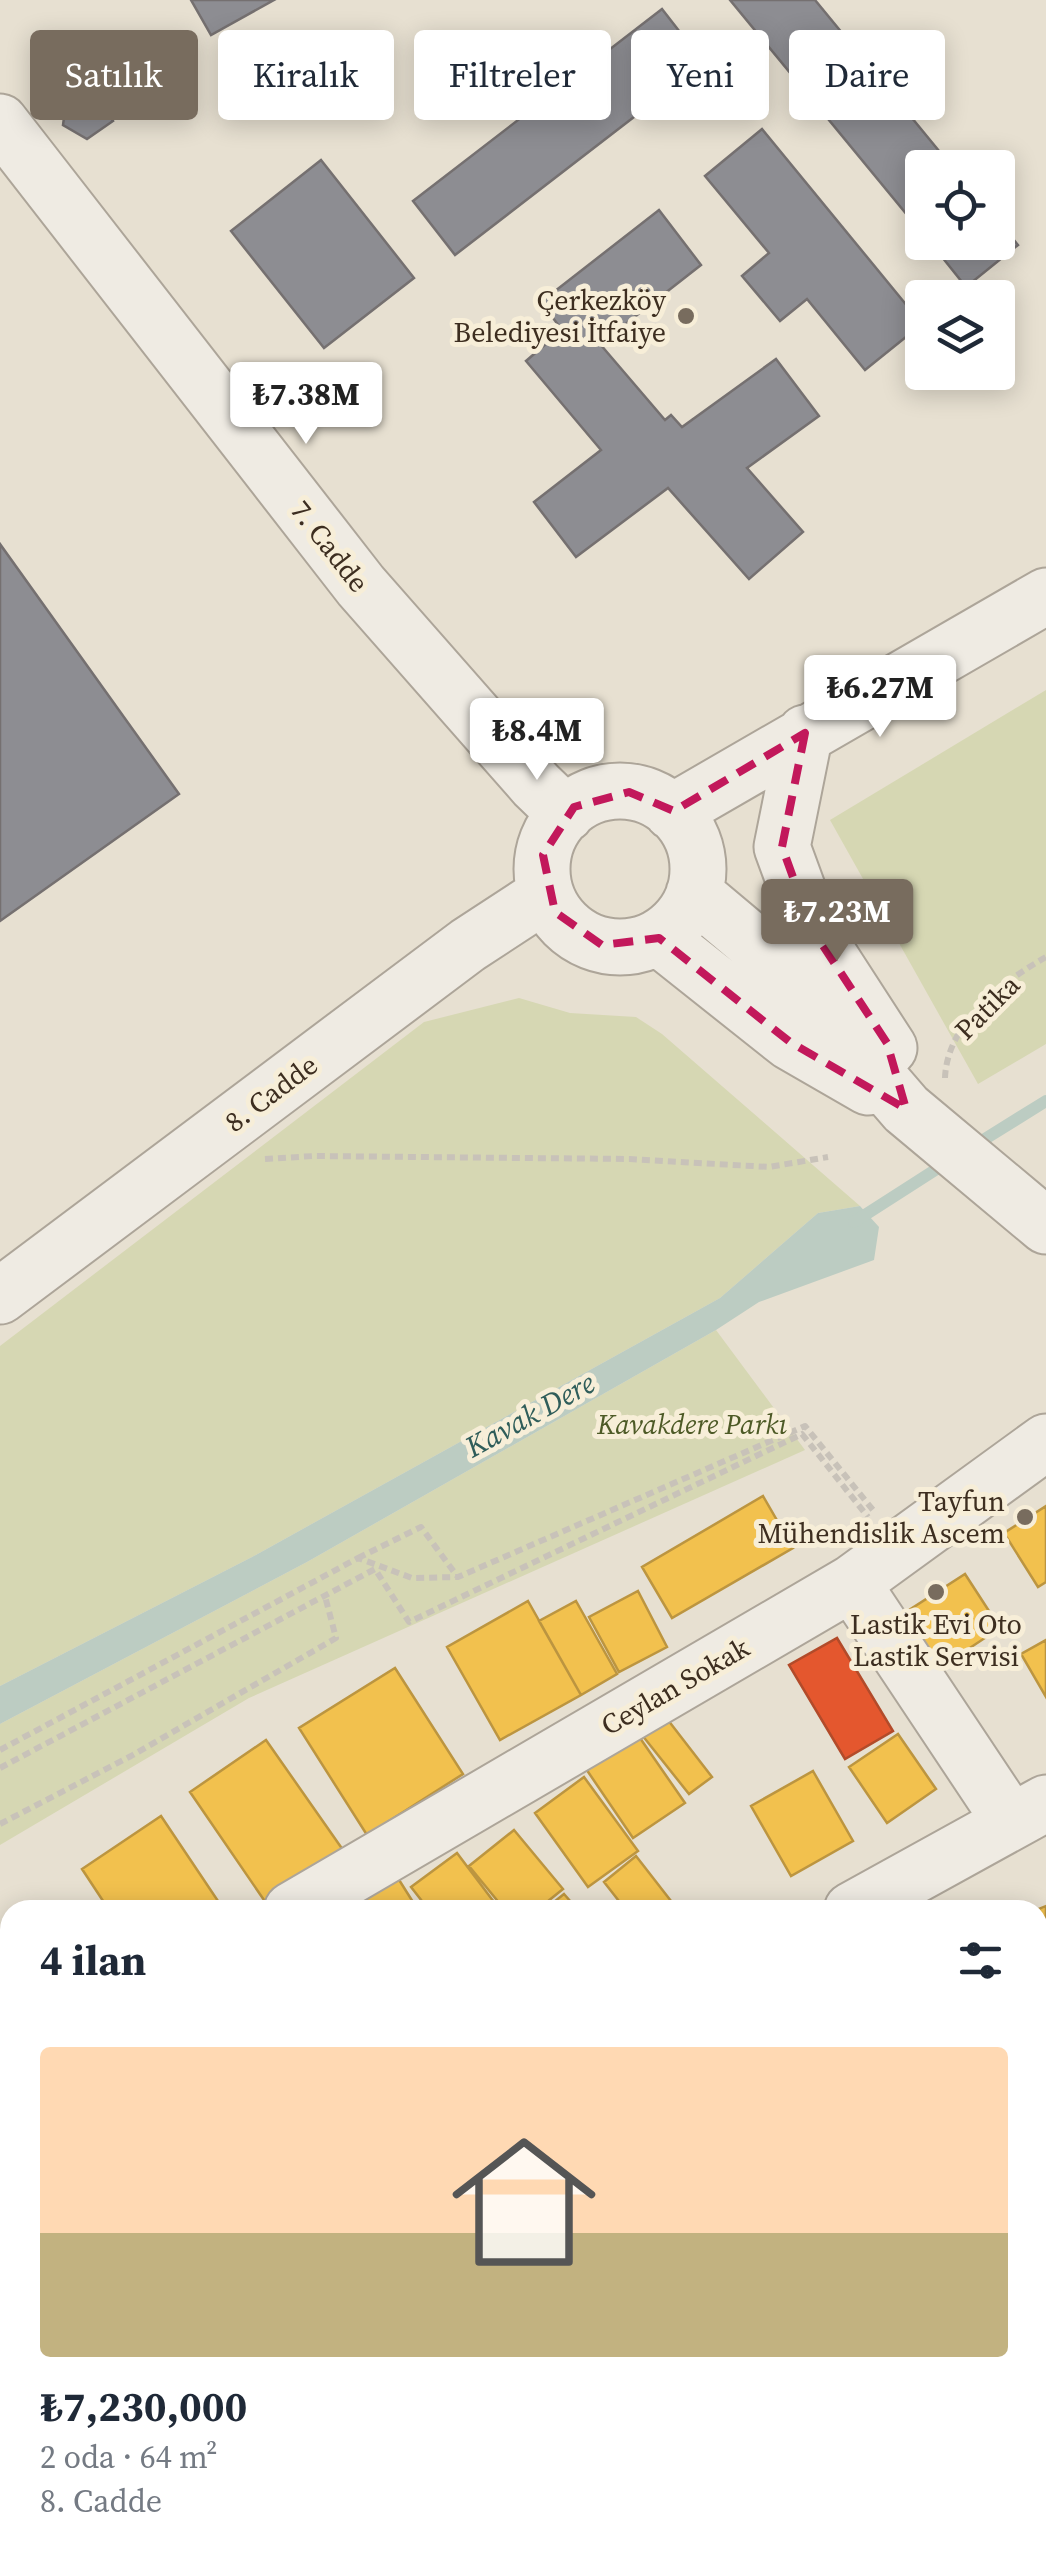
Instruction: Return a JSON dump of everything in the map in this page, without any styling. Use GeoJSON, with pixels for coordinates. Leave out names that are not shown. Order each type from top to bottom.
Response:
{"type":"FeatureCollection","features":[{"type":"Feature","properties":{"kind":"street","name":"7. Cadde"},"geometry":{"type":"LineString","coordinates":[[0,122],[361,586],[566,814]]}},
{"type":"Feature","properties":{"kind":"street"},"geometry":{"type":"LineString","coordinates":[[672,812],[1046,596]]}},
{"type":"Feature","properties":{"kind":"street"},"geometry":{"type":"LineString","coordinates":[[806,733],[782,847],[812,929],[926,1100],[988,1179],[1046,1226]]}},
{"type":"Feature","properties":{"kind":"street"},"geometry":{"type":"LineString","coordinates":[[610,792],[648,797],[672,812],[690,836],[697,855],[698,874],[687,911],[659,938],[640,945],[602,945],[567,927],[546,894],[542,875],[549,837],[566,814],[591,798],[610,792]]}},
{"type":"Feature","properties":{"kind":"street"},"geometry":{"type":"LineString","coordinates":[[694,893],[788,972],[926,1100]]}},
{"type":"Feature","properties":{"kind":"street","name":"8. Cadde"},"geometry":{"type":"LineString","coordinates":[[0,1296],[468,945],[546,894]]}},
{"type":"Feature","properties":{"kind":"street"},"geometry":{"type":"LineString","coordinates":[[659,938],[790,1042],[926,1100]]}},
{"type":"Feature","properties":{"kind":"street","name":"Ceylan Sokak"},"geometry":{"type":"LineString","coordinates":[[309,1900],[852,1583],[1046,1442]]}},
{"type":"Feature","properties":{"kind":"street"},"geometry":{"type":"LineString","coordinates":[[852,1583],[1028,1813],[870,1900]]}},
{"type":"Feature","properties":{"kind":"path","name":"Patika"},"geometry":{"type":"LineString","coordinates":[[926,1100],[945,1072],[951,1044],[992,994],[1046,957]]}},
{"type":"Feature","properties":{"kind":"path"},"geometry":{"type":"LineString","coordinates":[[260,1160],[314,1156],[630,1159],[769,1167],[828,1157]]}},
{"type":"Feature","properties":{"kind":"path"},"geometry":{"type":"LineString","coordinates":[[358,1558],[412,1578],[458,1576],[804,1426],[898,1549]]}},
{"type":"Feature","properties":{"kind":"path"},"geometry":{"type":"LineString","coordinates":[[0,1768],[376,1569],[409,1622],[802,1434],[898,1549]]}},
{"type":"Feature","properties":{"kind":"path"},"geometry":{"type":"LineString","coordinates":[[0,1750],[421,1527],[458,1576]]}},
{"type":"Feature","properties":{"kind":"path"},"geometry":{"type":"LineString","coordinates":[[0,1824],[132,1756],[336,1638],[324,1595]]}},
{"type":"Feature","properties":{"kind":"highlighted area"},"geometry":{"type":"Polygon","coordinates":[[[805,733],[782,847],[812,929],[887,1043],[906,1109],[790,1042],[659,938],[602,945],[555,912],[543,855],[574,807],[629,792],[674,811],[805,733]]]}},
{"type":"Feature","properties":{"kind":"green space"},"geometry":{"type":"Polygon","coordinates":[[[1046,690],[1046,1044],[978,1084],[830,820],[1046,690]]]}},
{"type":"Feature","properties":{"kind":"green space"},"geometry":{"type":"Polygon","coordinates":[[[519,998],[570,1013],[636,1017],[662,1034],[860,1206],[818,1213],[720,1298],[252,1557],[0,1686],[0,1346],[424,1022],[519,998]]]}},
{"type":"Feature","properties":{"kind":"green space","name":"Kavakdere Parkı"},"geometry":{"type":"Polygon","coordinates":[[[716,1330],[805,1450],[249,1698],[0,1845],[0,1724],[307,1562],[716,1330]]]}},
{"type":"Feature","properties":{"kind":"water"},"geometry":{"type":"Polygon","coordinates":[[[860,1206],[879,1227],[874,1260],[759,1302],[307,1562],[0,1724],[0,1686],[252,1557],[720,1298],[818,1213],[860,1206]]]}},
{"type":"Feature","properties":{"kind":"building: Konut"},"geometry":{"type":"Polygon","coordinates":[[[763,1496],[793,1548],[672,1618],[642,1567],[763,1496]]]}},
{"type":"Feature","properties":{"kind":"building: Konut"},"geometry":{"type":"Polygon","coordinates":[[[1046,1506],[1046,1582],[1038,1587],[1004,1533],[1046,1506]]]}},
{"type":"Feature","properties":{"kind":"building: Konut"},"geometry":{"type":"Polygon","coordinates":[[[965,1574],[1000,1628],[938,1669],[903,1614],[965,1574]]]}},
{"type":"Feature","properties":{"kind":"building: Konut"},"geometry":{"type":"Polygon","coordinates":[[[638,1591],[667,1647],[619,1672],[589,1617],[638,1591]]]}},
{"type":"Feature","properties":{"kind":"building: Konut"},"geometry":{"type":"Polygon","coordinates":[[[528,1601],[581,1695],[500,1740],[447,1647],[528,1601]]]}},
{"type":"Feature","properties":{"kind":"building: Konut"},"geometry":{"type":"Polygon","coordinates":[[[576,1601],[617,1674],[581,1695],[539,1621],[576,1601]]]}},
{"type":"Feature","properties":{"kind":"building: Konut"},"geometry":{"type":"Polygon","coordinates":[[[1046,1640],[1046,1697],[1021,1654],[1046,1640]]]}},
{"type":"Feature","properties":{"kind":"building: Konut"},"geometry":{"type":"Polygon","coordinates":[[[395,1668],[463,1774],[367,1835],[299,1728],[395,1668]]]}},
{"type":"Feature","properties":{"kind":"building: Konut"},"geometry":{"type":"Polygon","coordinates":[[[661,1711],[712,1777],[689,1794],[638,1730],[661,1711]]]}},
{"type":"Feature","properties":{"kind":"building: Konut"},"geometry":{"type":"Polygon","coordinates":[[[631,1725],[685,1803],[633,1838],[580,1760],[631,1725]]]}},
{"type":"Feature","properties":{"kind":"building: Konut"},"geometry":{"type":"Polygon","coordinates":[[[898,1734],[936,1789],[887,1823],[849,1767],[898,1734]]]}},
{"type":"Feature","properties":{"kind":"building: Konut"},"geometry":{"type":"Polygon","coordinates":[[[266,1740],[343,1850],[270,1900],[264,1900],[190,1792],[266,1740]]]}},
{"type":"Feature","properties":{"kind":"building: Konut"},"geometry":{"type":"Polygon","coordinates":[[[813,1771],[853,1841],[791,1876],[751,1806],[813,1771]]]}},
{"type":"Feature","properties":{"kind":"building: Konut"},"geometry":{"type":"Polygon","coordinates":[[[584,1777],[638,1851],[588,1887],[535,1813],[584,1777]]]}},
{"type":"Feature","properties":{"kind":"building: Konut"},"geometry":{"type":"Polygon","coordinates":[[[161,1816],[217,1900],[102,1900],[82,1869],[161,1816]]]}},
{"type":"Feature","properties":{"kind":"building: Konut"},"geometry":{"type":"Polygon","coordinates":[[[514,1830],[563,1889],[549,1900],[497,1900],[469,1866],[514,1830]]]}},
{"type":"Feature","properties":{"kind":"building: Konut"},"geometry":{"type":"Polygon","coordinates":[[[457,1853],[492,1900],[421,1900],[411,1887],[457,1853]]]}},
{"type":"Feature","properties":{"kind":"building: Konut"},"geometry":{"type":"Polygon","coordinates":[[[636,1856],[670,1900],[618,1900],[604,1882],[636,1856]]]}},
{"type":"Feature","properties":{"kind":"building: Konut"},"geometry":{"type":"Polygon","coordinates":[[[396,1875],[412,1900],[355,1900],[396,1875]]]}},
{"type":"Feature","properties":{"kind":"building: Ticaret"},"geometry":{"type":"Polygon","coordinates":[[[837,1638],[893,1731],[845,1759],[789,1665],[837,1638]]]}},
{"type":"Feature","properties":{"kind":"building: Sanayi"},"geometry":{"type":"Polygon","coordinates":[[[191,0],[274,0],[218,30],[211,35],[191,0]]]}},
{"type":"Feature","properties":{"kind":"building: Sanayi"},"geometry":{"type":"Polygon","coordinates":[[[730,0],[815,0],[840,30],[789,30],[789,72],[769,47],[769,30],[755,30],[730,0]]]}},
{"type":"Feature","properties":{"kind":"building: Sanayi"},"geometry":{"type":"Polygon","coordinates":[[[662,9],[678,30],[635,30],[662,9]]]}},
{"type":"Feature","properties":{"kind":"building: Sanayi"},"geometry":{"type":"Polygon","coordinates":[[[631,33],[631,119],[455,255],[413,201],[518,120],[611,120],[611,48],[631,33]]]}},
{"type":"Feature","properties":{"kind":"building: Sanayi"},"geometry":{"type":"Polygon","coordinates":[[[64,120],[113,121],[87,139],[63,125],[64,120]]]}},
{"type":"Feature","properties":{"kind":"building: Sanayi"},"geometry":{"type":"Polygon","coordinates":[[[829,120],[914,120],[938,150],[905,150],[905,212],[829,120]]]}},
{"type":"Feature","properties":{"kind":"building: Sanayi"},"geometry":{"type":"Polygon","coordinates":[[[762,129],[905,303],[905,338],[865,370],[807,299],[780,321],[742,276],[769,253],[705,176],[762,129]]]}},
{"type":"Feature","properties":{"kind":"building: Sanayi"},"geometry":{"type":"Polygon","coordinates":[[[321,160],[414,278],[324,348],[231,231],[321,160]]]}},
{"type":"Feature","properties":{"kind":"building: Sanayi"},"geometry":{"type":"Polygon","coordinates":[[[659,210],[701,265],[600,344],[665,420],[671,415],[682,427],[776,359],[819,416],[747,468],[803,532],[749,579],[668,488],[576,557],[534,502],[601,450],[526,361],[562,330],[541,302],[659,210]]]}},
{"type":"Feature","properties":{"kind":"building: Sanayi"},"geometry":{"type":"Polygon","coordinates":[[[944,260],[999,260],[975,280],[960,280],[944,260]]]}},
{"type":"Feature","properties":{"kind":"building: Sanayi"},"geometry":{"type":"Polygon","coordinates":[[[0,544],[179,794],[0,921],[0,544]]]}},
{"type":"Feature","properties":{"kind":"waterway","name":"Kavak Dere"},"geometry":{"type":"LineString","coordinates":[[972,1147],[1046,1101]]}},
{"type":"Feature","properties":{"kind":"waterway","name":"Kavak Dere"},"geometry":{"type":"LineString","coordinates":[[854,1222],[946,1163]]}},
{"type":"Feature","properties":{"kind":"place","name":"Çerkezköy Belediyesi İtfaiye"},"geometry":{"type":"Point","coordinates":[686,316]}},
{"type":"Feature","properties":{"kind":"place","name":"Tayfun Mühendislik Ascem"},"geometry":{"type":"Point","coordinates":[1025,1517]}},
{"type":"Feature","properties":{"kind":"place","name":"Lastik Evi Oto Lastik Servisi"},"geometry":{"type":"Point","coordinates":[936,1592]}}]}
